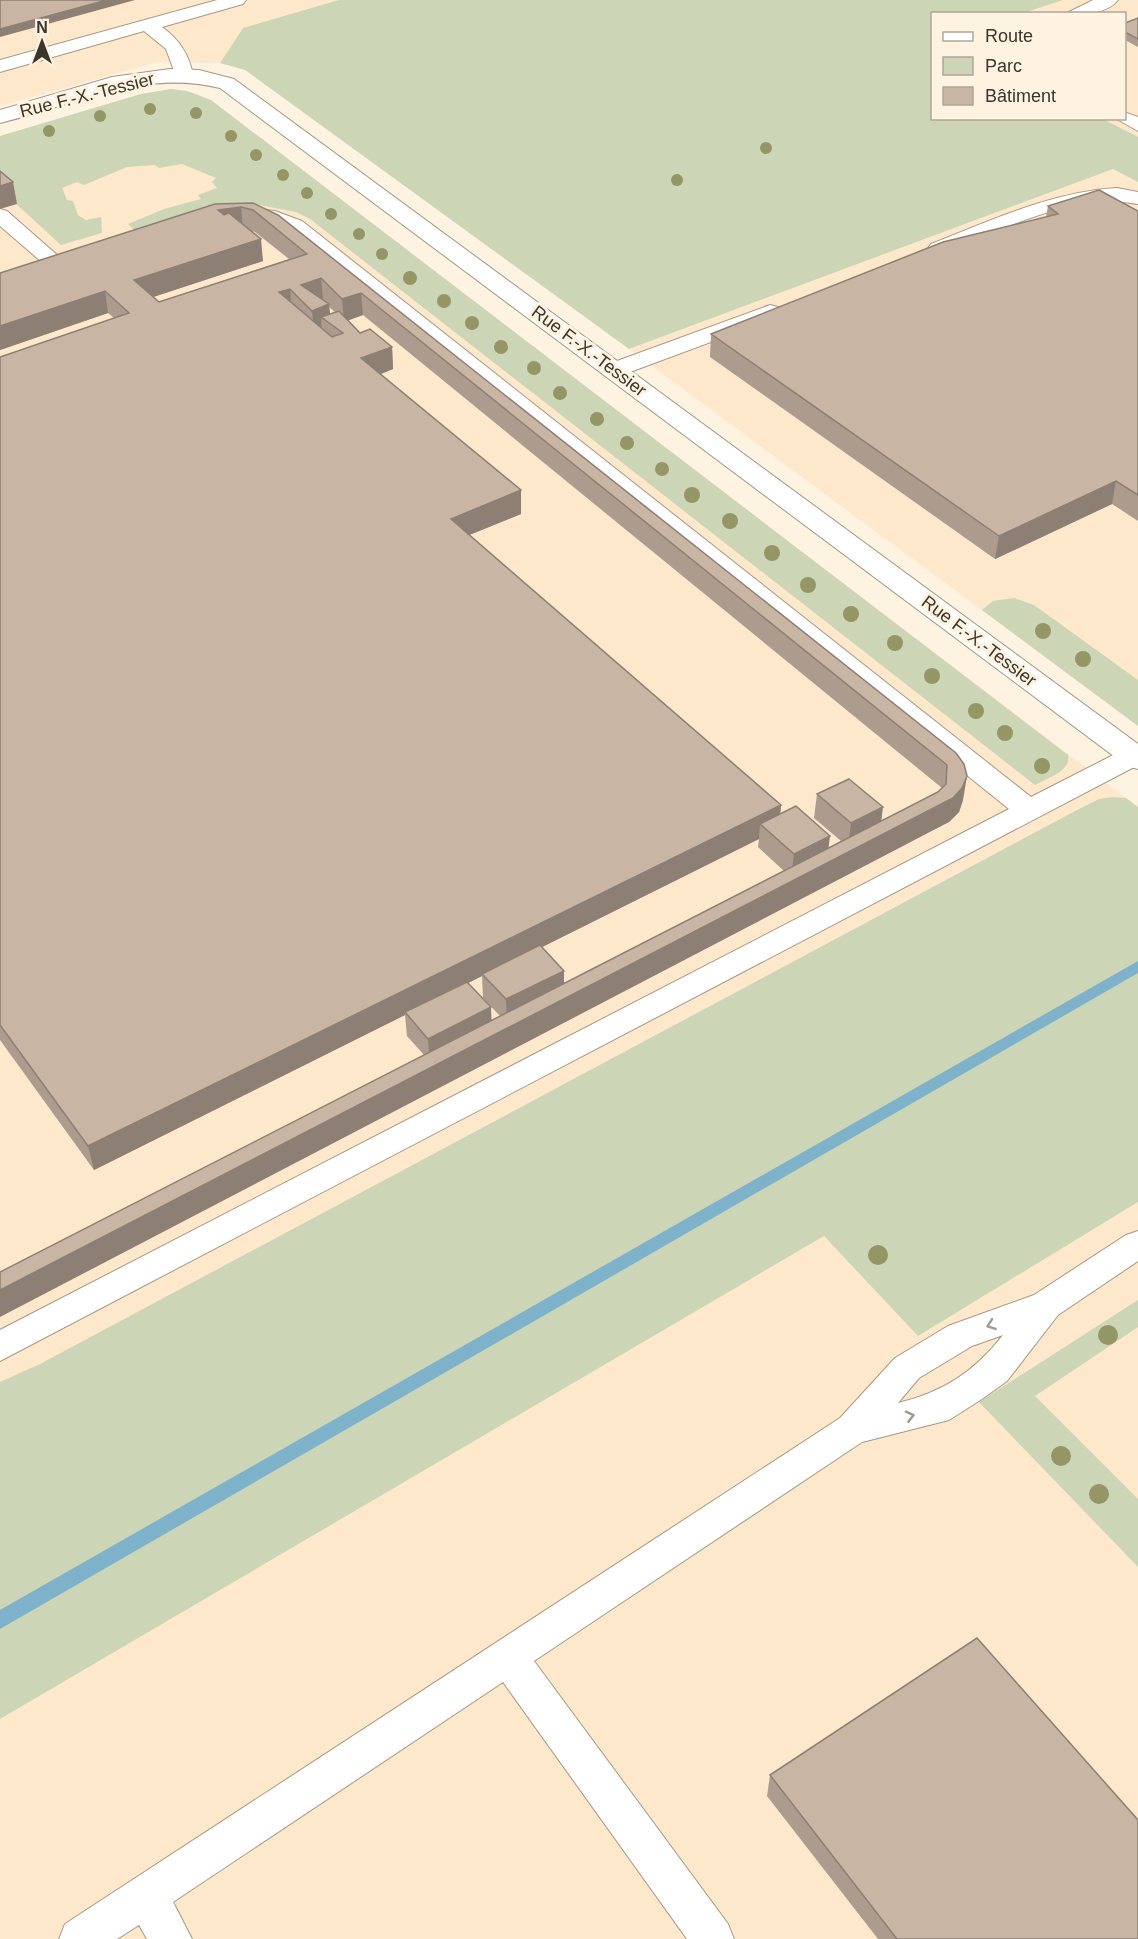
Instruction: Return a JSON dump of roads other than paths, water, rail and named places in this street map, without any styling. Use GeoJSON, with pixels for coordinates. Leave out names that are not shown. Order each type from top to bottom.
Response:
{"type":"FeatureCollection","features":[{"type":"Feature","properties":{"kind":"street","name":"Rue F.-X.-Tessier"},"geometry":{"type":"LineString","coordinates":[[0,117],[118,83],[184,75],[215,79],[245,95],[1136,758]]}},
{"type":"Feature","properties":{"kind":"lane"},"geometry":{"type":"LineString","coordinates":[[0,66],[237,0]]}},
{"type":"Feature","properties":{"kind":"lane"},"geometry":{"type":"LineString","coordinates":[[1079,12],[1109,0]]}},
{"type":"Feature","properties":{"kind":"lane"},"geometry":{"type":"LineString","coordinates":[[147,25],[171,42],[179,51],[184,75]]}},
{"type":"Feature","properties":{"kind":"lane"},"geometry":{"type":"LineString","coordinates":[[917,256],[1074,197],[1115,193],[1138,198]]}},
{"type":"Feature","properties":{"kind":"lane"},"geometry":{"type":"LineString","coordinates":[[0,215],[68,263],[29,275]]}},
{"type":"Feature","properties":{"kind":"lane"},"geometry":{"type":"LineString","coordinates":[[222,216],[263,215],[295,225],[1030,811]]}},
{"type":"Feature","properties":{"kind":"lane"},"geometry":{"type":"LineString","coordinates":[[614,370],[794,303]]}},
{"type":"Feature","properties":{"kind":"lane"},"geometry":{"type":"LineString","coordinates":[[0,1347],[1136,758]]}},
{"type":"Feature","properties":{"kind":"lane"},"geometry":{"type":"LineString","coordinates":[[80,1939],[853,1430],[907,1368],[960,1336],[1046,1305],[1138,1244]]}},
{"type":"Feature","properties":{"kind":"lane"},"geometry":{"type":"LineString","coordinates":[[853,1430],[936,1409],[970,1388],[995,1371],[1046,1305]]}},
{"type":"Feature","properties":{"kind":"lane"},"geometry":{"type":"LineString","coordinates":[[508,1657],[713,1939]]}},
{"type":"Feature","properties":{"kind":"lane"},"geometry":{"type":"LineString","coordinates":[[146,1897],[171,1939]]}},
{"type":"Feature","properties":{"kind":"waterway"},"geometry":{"type":"LineString","coordinates":[[0,1620],[1138,966]]}}]}
